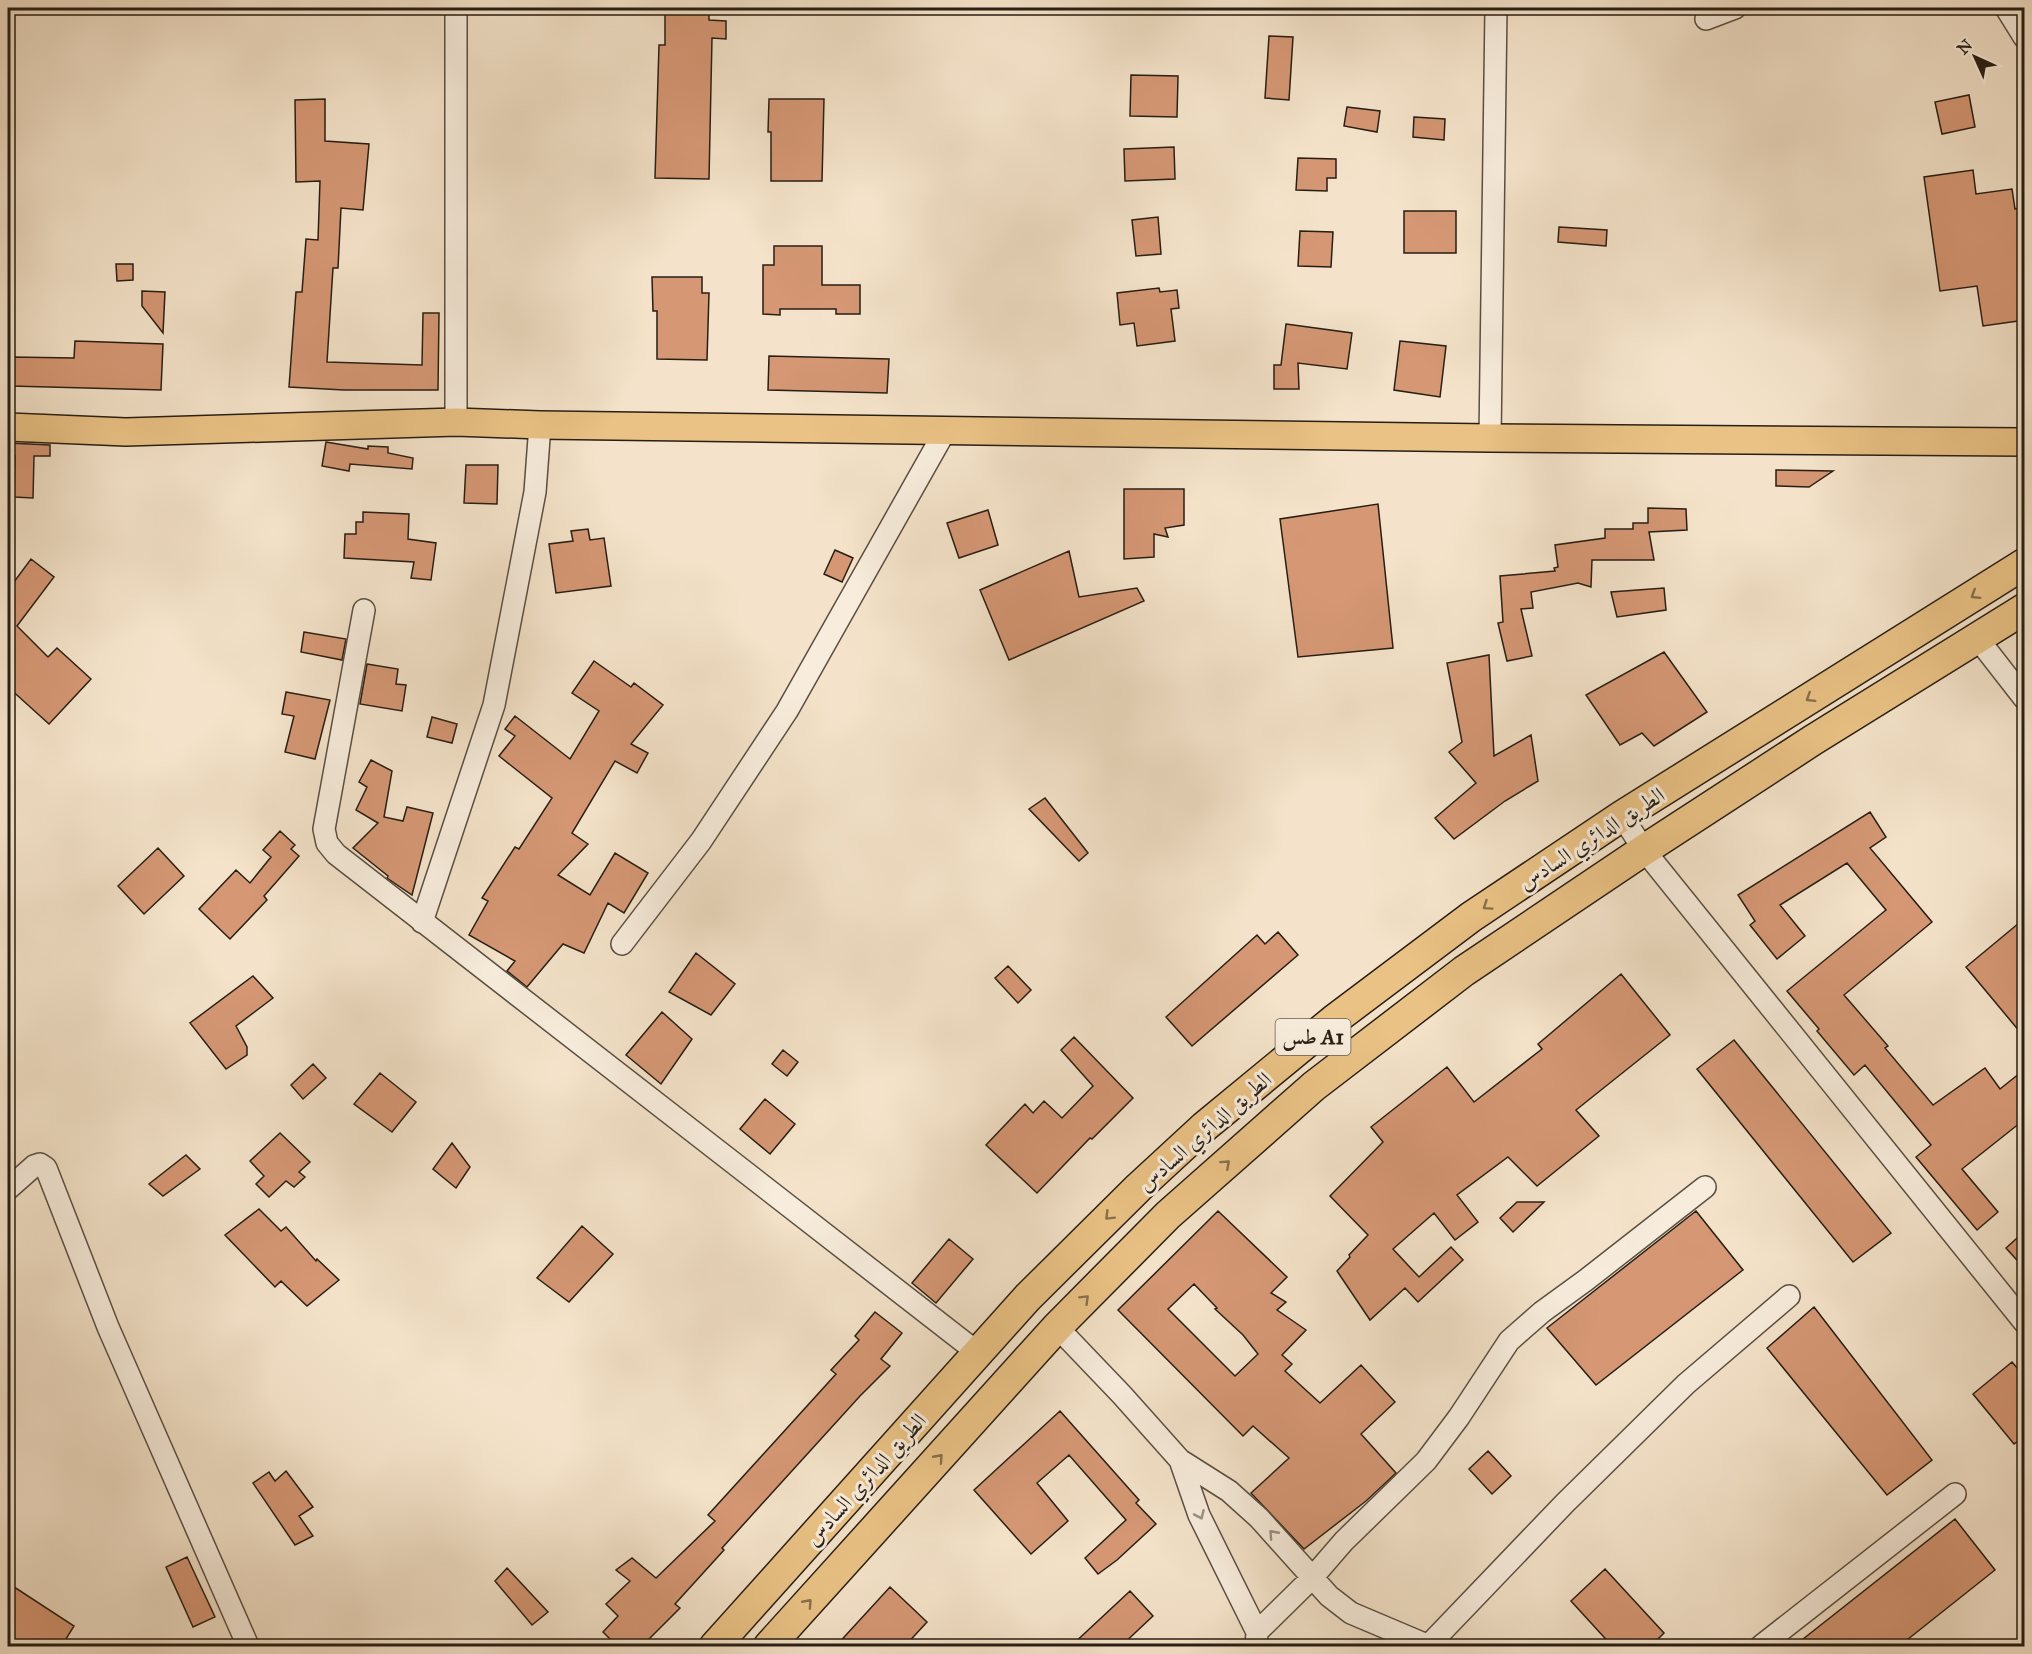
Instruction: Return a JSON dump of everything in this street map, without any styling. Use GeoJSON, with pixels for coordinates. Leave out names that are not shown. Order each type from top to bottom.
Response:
{"type":"FeatureCollection","features":[{"type":"Feature","properties":{"kind":"highway","name":"الطريق الدائري السادس"},"geometry":{"type":"LineString","coordinates":[[715,1647],[1028,1297],[1139,1186],[1187,1142],[1334,1020],[1471,917],[1622,816],[2025,564]]}},
{"type":"Feature","properties":{"kind":"highway","name":"الطريق الدائري السادس"},"geometry":{"type":"LineString","coordinates":[[769,1647],[1057,1328],[1168,1215],[1314,1086],[1464,971],[1644,850],[1813,740],[2025,609]]}},
{"type":"Feature","properties":{"kind":"highway"},"geometry":{"type":"LineString","coordinates":[[1334,1020],[1358,1052]]}},
{"type":"Feature","properties":{"kind":"highway"},"geometry":{"type":"LineString","coordinates":[[1028,1297],[1057,1328]]}},
{"type":"Feature","properties":{"kind":"main road"},"geometry":{"type":"LineString","coordinates":[[8,427],[126,432],[456,422],[1490,438],[2025,442]]}},
{"type":"Feature","properties":{"kind":"street"},"geometry":{"type":"LineString","coordinates":[[456,8],[456,422]]}},
{"type":"Feature","properties":{"kind":"street"},"geometry":{"type":"LineString","coordinates":[[1490,438],[1497,8]]}},
{"type":"Feature","properties":{"kind":"street"},"geometry":{"type":"LineString","coordinates":[[1706,19],[1735,8]]}},
{"type":"Feature","properties":{"kind":"street"},"geometry":{"type":"LineString","coordinates":[[2006,8],[2025,37]]}},
{"type":"Feature","properties":{"kind":"street"},"geometry":{"type":"LineString","coordinates":[[422,921],[494,705],[535,492],[540,425]]}},
{"type":"Feature","properties":{"kind":"street"},"geometry":{"type":"LineString","coordinates":[[622,944],[701,841],[787,711],[945,430]]}},
{"type":"Feature","properties":{"kind":"street"},"geometry":{"type":"LineString","coordinates":[[364,610],[324,829],[327,843],[336,854],[978,1353]]}},
{"type":"Feature","properties":{"kind":"street"},"geometry":{"type":"LineString","coordinates":[[1978,639],[2025,698]]}},
{"type":"Feature","properties":{"kind":"street"},"geometry":{"type":"LineString","coordinates":[[1622,816],[1644,850],[2025,1322]]}},
{"type":"Feature","properties":{"kind":"street"},"geometry":{"type":"LineString","coordinates":[[8,1189],[34,1166],[40,1164],[46,1168],[108,1327],[248,1647]]}},
{"type":"Feature","properties":{"kind":"street"},"geometry":{"type":"LineString","coordinates":[[1180,1460],[1199,1515],[1257,1639],[1344,1541],[1426,1461],[1460,1417],[1509,1341],[1542,1312],[1705,1187]]}},
{"type":"Feature","properties":{"kind":"street"},"geometry":{"type":"LineString","coordinates":[[1057,1328],[1122,1395],[1180,1460],[1229,1491],[1259,1518],[1329,1596],[1351,1613],[1429,1646],[1565,1503],[1686,1384],[1789,1296]]}},
{"type":"Feature","properties":{"kind":"street"},"geometry":{"type":"LineString","coordinates":[[1761,1647],[1955,1494]]}},
{"type":"Feature","properties":{"kind":"building"},"geometry":{"type":"Polygon","coordinates":[[[665,8],[709,8],[709,20],[726,21],[726,39],[712,38],[709,179],[655,178],[659,45],[665,45],[665,8]]]}},
{"type":"Feature","properties":{"kind":"building"},"geometry":{"type":"Polygon","coordinates":[[[1269,36],[1293,37],[1289,100],[1265,98],[1269,36]]]}},
{"type":"Feature","properties":{"kind":"building"},"geometry":{"type":"Polygon","coordinates":[[[1131,75],[1178,76],[1177,117],[1130,116],[1131,75]]]}},
{"type":"Feature","properties":{"kind":"building"},"geometry":{"type":"Polygon","coordinates":[[[1969,95],[1975,127],[1942,134],[1935,102],[1969,95]]]}},
{"type":"Feature","properties":{"kind":"building"},"geometry":{"type":"Polygon","coordinates":[[[325,99],[325,141],[369,144],[363,210],[341,208],[338,268],[333,268],[327,362],[422,365],[423,313],[439,313],[438,390],[344,390],[289,387],[296,292],[302,292],[306,239],[318,240],[320,181],[296,182],[295,100],[325,99]]]}},
{"type":"Feature","properties":{"kind":"building"},"geometry":{"type":"Polygon","coordinates":[[[769,99],[824,99],[822,181],[771,181],[771,132],[768,132],[769,99]]]}},
{"type":"Feature","properties":{"kind":"building"},"geometry":{"type":"Polygon","coordinates":[[[1347,107],[1380,111],[1377,132],[1344,126],[1347,107]]]}},
{"type":"Feature","properties":{"kind":"building"},"geometry":{"type":"Polygon","coordinates":[[[1414,117],[1445,119],[1444,140],[1413,137],[1414,117]]]}},
{"type":"Feature","properties":{"kind":"building"},"geometry":{"type":"Polygon","coordinates":[[[1174,147],[1175,179],[1125,181],[1124,149],[1174,147]]]}},
{"type":"Feature","properties":{"kind":"building"},"geometry":{"type":"Polygon","coordinates":[[[1298,158],[1336,159],[1336,178],[1327,178],[1327,191],[1296,190],[1298,158]]]}},
{"type":"Feature","properties":{"kind":"building"},"geometry":{"type":"Polygon","coordinates":[[[1973,170],[1976,194],[2012,189],[2015,209],[2025,208],[2025,320],[1983,326],[1977,286],[1940,291],[1924,177],[1973,170]]]}},
{"type":"Feature","properties":{"kind":"building"},"geometry":{"type":"Polygon","coordinates":[[[1404,211],[1456,211],[1456,253],[1404,253],[1404,211]]]}},
{"type":"Feature","properties":{"kind":"building"},"geometry":{"type":"Polygon","coordinates":[[[1158,217],[1161,254],[1136,256],[1132,220],[1158,217]]]}},
{"type":"Feature","properties":{"kind":"building"},"geometry":{"type":"Polygon","coordinates":[[[1559,227],[1607,230],[1606,246],[1558,242],[1559,227]]]}},
{"type":"Feature","properties":{"kind":"building"},"geometry":{"type":"Polygon","coordinates":[[[1300,231],[1333,232],[1331,267],[1298,266],[1300,231]]]}},
{"type":"Feature","properties":{"kind":"building"},"geometry":{"type":"Polygon","coordinates":[[[774,246],[822,246],[822,285],[860,285],[860,314],[836,314],[836,309],[780,309],[780,315],[763,314],[763,265],[774,265],[774,246]]]}},
{"type":"Feature","properties":{"kind":"building"},"geometry":{"type":"Polygon","coordinates":[[[116,264],[133,264],[133,280],[117,281],[116,264]]]}},
{"type":"Feature","properties":{"kind":"building"},"geometry":{"type":"Polygon","coordinates":[[[652,277],[702,277],[702,293],[709,293],[707,360],[657,359],[657,311],[653,311],[652,277]]]}},
{"type":"Feature","properties":{"kind":"building"},"geometry":{"type":"Polygon","coordinates":[[[1159,288],[1160,292],[1177,290],[1179,308],[1171,309],[1175,341],[1137,346],[1134,323],[1120,325],[1117,293],[1159,288]]]}},
{"type":"Feature","properties":{"kind":"building"},"geometry":{"type":"Polygon","coordinates":[[[142,291],[165,292],[163,333],[142,306],[142,291]]]}},
{"type":"Feature","properties":{"kind":"building"},"geometry":{"type":"Polygon","coordinates":[[[1286,324],[1352,333],[1347,369],[1298,363],[1299,389],[1274,389],[1274,365],[1281,365],[1286,324]]]}},
{"type":"Feature","properties":{"kind":"building"},"geometry":{"type":"Polygon","coordinates":[[[75,341],[163,344],[161,390],[11,386],[12,357],[74,358],[75,341]]]}},
{"type":"Feature","properties":{"kind":"building"},"geometry":{"type":"Polygon","coordinates":[[[1400,341],[1446,346],[1440,397],[1394,390],[1400,341]]]}},
{"type":"Feature","properties":{"kind":"building"},"geometry":{"type":"Polygon","coordinates":[[[769,356],[889,359],[887,393],[768,390],[769,356]]]}},
{"type":"Feature","properties":{"kind":"building"},"geometry":{"type":"Polygon","coordinates":[[[326,442],[368,449],[368,446],[388,447],[388,453],[413,458],[412,469],[350,464],[349,471],[322,466],[326,442]]]}},
{"type":"Feature","properties":{"kind":"building"},"geometry":{"type":"Polygon","coordinates":[[[8,443],[50,445],[50,456],[34,456],[33,498],[14,497],[15,456],[8,456],[8,443]]]}},
{"type":"Feature","properties":{"kind":"building"},"geometry":{"type":"Polygon","coordinates":[[[466,465],[498,465],[497,504],[464,503],[466,465]]]}},
{"type":"Feature","properties":{"kind":"building"},"geometry":{"type":"Polygon","coordinates":[[[1776,470],[1833,471],[1809,487],[1776,486],[1776,470]]]}},
{"type":"Feature","properties":{"kind":"building"},"geometry":{"type":"Polygon","coordinates":[[[1124,489],[1184,489],[1184,525],[1165,528],[1168,537],[1154,534],[1154,557],[1124,559],[1124,489]]]}},
{"type":"Feature","properties":{"kind":"building"},"geometry":{"type":"Polygon","coordinates":[[[1378,504],[1393,648],[1298,657],[1280,519],[1378,504]]]}},
{"type":"Feature","properties":{"kind":"building"},"geometry":{"type":"Polygon","coordinates":[[[1648,508],[1686,509],[1687,530],[1649,532],[1654,560],[1592,560],[1591,587],[1578,583],[1531,592],[1533,608],[1521,609],[1532,656],[1507,661],[1498,623],[1503,622],[1500,576],[1555,571],[1554,568],[1558,567],[1555,545],[1605,538],[1605,529],[1633,529],[1633,523],[1648,523],[1648,508]]]}},
{"type":"Feature","properties":{"kind":"building"},"geometry":{"type":"Polygon","coordinates":[[[988,510],[998,545],[959,558],[947,523],[988,510]]]}},
{"type":"Feature","properties":{"kind":"building"},"geometry":{"type":"Polygon","coordinates":[[[363,512],[409,514],[408,539],[436,543],[431,580],[411,578],[414,562],[344,558],[345,534],[356,534],[356,522],[363,522],[363,512]]]}},
{"type":"Feature","properties":{"kind":"building"},"geometry":{"type":"Polygon","coordinates":[[[588,529],[590,540],[604,538],[611,586],[556,593],[549,544],[573,541],[571,531],[588,529]]]}},
{"type":"Feature","properties":{"kind":"building"},"geometry":{"type":"Polygon","coordinates":[[[835,550],[853,558],[842,582],[824,574],[835,550]]]}},
{"type":"Feature","properties":{"kind":"building"},"geometry":{"type":"Polygon","coordinates":[[[1069,551],[1079,597],[1137,588],[1144,601],[1009,660],[980,590],[1069,551]]]}},
{"type":"Feature","properties":{"kind":"building"},"geometry":{"type":"Polygon","coordinates":[[[31,559],[54,577],[17,626],[48,657],[57,648],[91,679],[49,724],[8,687],[8,590],[31,559]]]}},
{"type":"Feature","properties":{"kind":"building"},"geometry":{"type":"Polygon","coordinates":[[[1664,588],[1666,610],[1617,617],[1611,592],[1664,588]]]}},
{"type":"Feature","properties":{"kind":"building"},"geometry":{"type":"Polygon","coordinates":[[[304,632],[346,639],[342,660],[301,652],[304,632]]]}},
{"type":"Feature","properties":{"kind":"building"},"geometry":{"type":"Polygon","coordinates":[[[1664,652],[1707,712],[1654,746],[1642,733],[1620,745],[1586,695],[1664,652]]]}},
{"type":"Feature","properties":{"kind":"building"},"geometry":{"type":"Polygon","coordinates":[[[1489,655],[1494,756],[1531,735],[1538,781],[1505,801],[1454,839],[1435,818],[1476,783],[1449,752],[1462,742],[1447,663],[1489,655]]]}},
{"type":"Feature","properties":{"kind":"building"},"geometry":{"type":"Polygon","coordinates":[[[594,661],[631,687],[634,683],[663,705],[631,744],[648,753],[637,773],[615,761],[572,833],[588,844],[558,875],[590,895],[615,853],[648,873],[624,913],[608,903],[584,953],[563,944],[527,987],[507,971],[515,961],[469,935],[488,901],[482,898],[515,847],[519,849],[552,798],[499,756],[515,736],[505,729],[515,716],[570,759],[599,711],[572,693],[594,661]]]}},
{"type":"Feature","properties":{"kind":"building"},"geometry":{"type":"Polygon","coordinates":[[[367,664],[398,669],[396,684],[406,685],[402,711],[360,704],[367,664]]]}},
{"type":"Feature","properties":{"kind":"building"},"geometry":{"type":"Polygon","coordinates":[[[286,692],[330,700],[315,759],[285,752],[294,716],[282,714],[286,692]]]}},
{"type":"Feature","properties":{"kind":"building"},"geometry":{"type":"Polygon","coordinates":[[[432,717],[457,724],[452,743],[427,737],[432,717]]]}},
{"type":"Feature","properties":{"kind":"building"},"geometry":{"type":"Polygon","coordinates":[[[371,760],[392,771],[384,817],[403,821],[407,807],[433,813],[412,895],[387,878],[388,876],[353,848],[378,823],[356,810],[367,787],[359,782],[371,760]]]}},
{"type":"Feature","properties":{"kind":"building"},"geometry":{"type":"Polygon","coordinates":[[[1045,798],[1088,853],[1079,861],[1029,809],[1045,798]]]}},
{"type":"Feature","properties":{"kind":"building"},"geometry":{"type":"Polygon","coordinates":[[[1870,812],[1886,837],[1870,848],[1932,922],[1844,995],[1888,1046],[1885,1048],[1933,1105],[1985,1068],[2000,1089],[2025,1069],[2025,1119],[1962,1169],[1998,1212],[1977,1230],[1916,1157],[1931,1145],[1865,1065],[1854,1075],[1787,991],[1886,910],[1847,863],[1780,905],[1805,936],[1777,959],[1750,925],[1755,921],[1738,895],[1870,812]]]}},
{"type":"Feature","properties":{"kind":"building"},"geometry":{"type":"Polygon","coordinates":[[[280,831],[295,845],[291,849],[299,856],[264,896],[267,900],[230,939],[199,909],[236,870],[250,883],[271,857],[263,850],[280,831]]]}},
{"type":"Feature","properties":{"kind":"building"},"geometry":{"type":"Polygon","coordinates":[[[158,848],[184,876],[144,914],[118,886],[158,848]]]}},
{"type":"Feature","properties":{"kind":"building"},"geometry":{"type":"Polygon","coordinates":[[[2025,918],[2025,1038],[1966,967],[2025,918]]]}},
{"type":"Feature","properties":{"kind":"building"},"geometry":{"type":"Polygon","coordinates":[[[1278,932],[1298,955],[1192,1046],[1166,1017],[1257,935],[1265,944],[1278,932]]]}},
{"type":"Feature","properties":{"kind":"building"},"geometry":{"type":"Polygon","coordinates":[[[696,953],[735,984],[711,1015],[669,992],[696,953]]]}},
{"type":"Feature","properties":{"kind":"building"},"geometry":{"type":"Polygon","coordinates":[[[1008,966],[1031,990],[1018,1003],[995,978],[1008,966]]]}},
{"type":"Feature","properties":{"kind":"building"},"geometry":{"type":"Polygon","coordinates":[[[1621,974],[1670,1035],[1576,1110],[1599,1136],[1537,1186],[1508,1157],[1457,1195],[1478,1222],[1455,1240],[1434,1213],[1393,1249],[1419,1277],[1451,1247],[1463,1260],[1418,1302],[1405,1288],[1370,1320],[1337,1271],[1368,1235],[1330,1196],[1383,1142],[1371,1127],[1447,1067],[1474,1102],[1542,1049],[1538,1044],[1621,974]]]}},
{"type":"Feature","properties":{"kind":"building"},"geometry":{"type":"Polygon","coordinates":[[[253,976],[273,998],[236,1026],[247,1047],[247,1055],[226,1069],[190,1023],[253,976]]]}},
{"type":"Feature","properties":{"kind":"building"},"geometry":{"type":"Polygon","coordinates":[[[662,1012],[692,1039],[661,1084],[626,1055],[662,1012]]]}},
{"type":"Feature","properties":{"kind":"building"},"geometry":{"type":"Polygon","coordinates":[[[1074,1037],[1133,1098],[1092,1139],[1090,1138],[1037,1193],[986,1145],[1025,1104],[1033,1113],[1044,1101],[1062,1118],[1093,1086],[1061,1050],[1074,1037]]]}},
{"type":"Feature","properties":{"kind":"building"},"geometry":{"type":"Polygon","coordinates":[[[1734,1040],[1891,1233],[1853,1262],[1697,1069],[1734,1040]]]}},
{"type":"Feature","properties":{"kind":"building"},"geometry":{"type":"Polygon","coordinates":[[[783,1050],[798,1062],[787,1076],[772,1064],[783,1050]]]}},
{"type":"Feature","properties":{"kind":"building"},"geometry":{"type":"Polygon","coordinates":[[[313,1064],[326,1078],[303,1099],[291,1085],[313,1064]]]}},
{"type":"Feature","properties":{"kind":"building"},"geometry":{"type":"Polygon","coordinates":[[[380,1073],[416,1102],[392,1132],[354,1104],[380,1073]]]}},
{"type":"Feature","properties":{"kind":"building"},"geometry":{"type":"Polygon","coordinates":[[[765,1099],[795,1124],[770,1154],[740,1129],[765,1099]]]}},
{"type":"Feature","properties":{"kind":"building"},"geometry":{"type":"Polygon","coordinates":[[[280,1133],[310,1162],[299,1172],[305,1177],[294,1187],[286,1181],[269,1197],[256,1184],[264,1176],[250,1161],[280,1133]]]}},
{"type":"Feature","properties":{"kind":"building"},"geometry":{"type":"Polygon","coordinates":[[[452,1143],[470,1167],[456,1188],[433,1169],[452,1143]]]}},
{"type":"Feature","properties":{"kind":"building"},"geometry":{"type":"Polygon","coordinates":[[[186,1155],[200,1169],[163,1196],[149,1184],[186,1155]]]}},
{"type":"Feature","properties":{"kind":"building"},"geometry":{"type":"Polygon","coordinates":[[[1517,1202],[1544,1202],[1513,1232],[1500,1218],[1517,1202]]]}},
{"type":"Feature","properties":{"kind":"building"},"geometry":{"type":"Polygon","coordinates":[[[259,1209],[281,1231],[286,1227],[316,1261],[317,1259],[339,1280],[307,1306],[281,1281],[275,1287],[225,1235],[259,1209]]]}},
{"type":"Feature","properties":{"kind":"building"},"geometry":{"type":"Polygon","coordinates":[[[1218,1211],[1287,1277],[1271,1293],[1286,1302],[1277,1310],[1306,1330],[1282,1355],[1292,1364],[1285,1371],[1320,1403],[1361,1365],[1395,1402],[1361,1434],[1396,1473],[1366,1501],[1304,1549],[1251,1493],[1289,1458],[1253,1426],[1243,1436],[1118,1310],[1218,1211]],[[1194,1284],[1168,1309],[1235,1376],[1258,1354],[1243,1335],[1215,1309],[1217,1308],[1194,1284]]]}},
{"type":"Feature","properties":{"kind":"building"},"geometry":{"type":"Polygon","coordinates":[[[1696,1211],[1743,1270],[1596,1385],[1547,1328],[1696,1211]]]}},
{"type":"Feature","properties":{"kind":"building"},"geometry":{"type":"Polygon","coordinates":[[[582,1226],[613,1254],[569,1302],[537,1278],[582,1226]]]}},
{"type":"Feature","properties":{"kind":"building"},"geometry":{"type":"Polygon","coordinates":[[[2025,1231],[2025,1269],[2006,1248],[2025,1231]]]}},
{"type":"Feature","properties":{"kind":"building"},"geometry":{"type":"Polygon","coordinates":[[[949,1239],[973,1259],[936,1303],[912,1283],[949,1239]]]}},
{"type":"Feature","properties":{"kind":"building"},"geometry":{"type":"Polygon","coordinates":[[[1814,1307],[1932,1460],[1887,1495],[1767,1348],[1814,1307]]]}},
{"type":"Feature","properties":{"kind":"building"},"geometry":{"type":"Polygon","coordinates":[[[875,1312],[902,1333],[881,1359],[890,1366],[722,1548],[724,1550],[675,1604],[680,1608],[641,1647],[618,1647],[603,1632],[618,1616],[606,1604],[630,1581],[616,1570],[632,1558],[656,1578],[715,1521],[708,1515],[836,1374],[831,1370],[859,1340],[855,1336],[875,1312]]]}},
{"type":"Feature","properties":{"kind":"building"},"geometry":{"type":"Polygon","coordinates":[[[2012,1362],[2025,1377],[2025,1436],[2014,1444],[1973,1394],[2012,1362]]]}},
{"type":"Feature","properties":{"kind":"building"},"geometry":{"type":"Polygon","coordinates":[[[1060,1411],[1139,1500],[1136,1503],[1156,1524],[1117,1560],[1098,1574],[1085,1558],[1126,1520],[1069,1455],[1037,1483],[1068,1521],[1031,1554],[974,1490],[1060,1411]]]}},
{"type":"Feature","properties":{"kind":"building"},"geometry":{"type":"Polygon","coordinates":[[[1488,1451],[1511,1476],[1492,1494],[1469,1469],[1488,1451]]]}},
{"type":"Feature","properties":{"kind":"building"},"geometry":{"type":"Polygon","coordinates":[[[286,1471],[313,1507],[299,1516],[313,1536],[295,1545],[253,1483],[269,1472],[275,1481],[286,1471]]]}},
{"type":"Feature","properties":{"kind":"building"},"geometry":{"type":"Polygon","coordinates":[[[1955,1519],[1995,1570],[1898,1647],[1793,1647],[1955,1519]]]}},
{"type":"Feature","properties":{"kind":"building"},"geometry":{"type":"Polygon","coordinates":[[[187,1557],[215,1617],[193,1627],[166,1567],[187,1557]]]}},
{"type":"Feature","properties":{"kind":"building"},"geometry":{"type":"Polygon","coordinates":[[[507,1568],[548,1612],[532,1625],[495,1581],[507,1568]]]}},
{"type":"Feature","properties":{"kind":"building"},"geometry":{"type":"Polygon","coordinates":[[[1605,1569],[1664,1633],[1650,1647],[1613,1647],[1571,1601],[1605,1569]]]}},
{"type":"Feature","properties":{"kind":"building"},"geometry":{"type":"Polygon","coordinates":[[[8,1583],[74,1626],[61,1647],[8,1647],[8,1583]]]}},
{"type":"Feature","properties":{"kind":"building"},"geometry":{"type":"Polygon","coordinates":[[[890,1587],[927,1622],[904,1647],[835,1647],[890,1587]]]}},
{"type":"Feature","properties":{"kind":"building"},"geometry":{"type":"Polygon","coordinates":[[[1130,1591],[1153,1616],[1120,1647],[1070,1647],[1130,1591]]]}}]}
